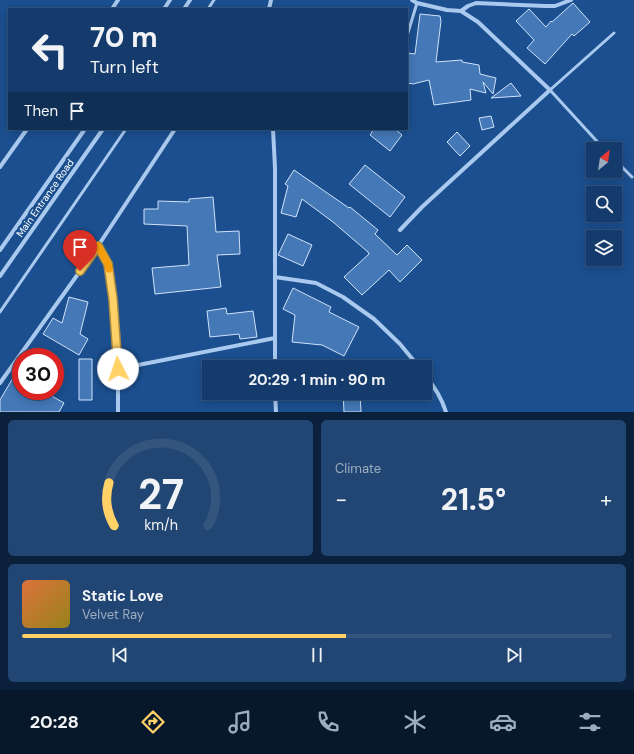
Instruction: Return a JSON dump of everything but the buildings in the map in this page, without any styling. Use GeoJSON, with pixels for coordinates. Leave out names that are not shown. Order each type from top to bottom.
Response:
{"type":"FeatureCollection","features":[{"type":"Feature","properties":{"kind":"street"},"geometry":{"type":"LineString","coordinates":[[400,230],[422,207],[550,90],[482,26],[461,11],[447,10],[417,3],[412,0]]}},
{"type":"Feature","properties":{"kind":"street"},"geometry":{"type":"LineString","coordinates":[[461,11],[476,3],[555,6],[571,0]]}},
{"type":"Feature","properties":{"kind":"street"},"geometry":{"type":"LineString","coordinates":[[0,167],[26,130]]}},
{"type":"Feature","properties":{"kind":"street"},"geometry":{"type":"LineString","coordinates":[[0,250],[84,130]]}},
{"type":"Feature","properties":{"kind":"street","name":"Main Entrance Road"},"geometry":{"type":"LineString","coordinates":[[0,276],[102,130]]}},
{"type":"Feature","properties":{"kind":"street"},"geometry":{"type":"LineString","coordinates":[[0,383],[98,246],[174,130]]}},
{"type":"Feature","properties":{"kind":"street"},"geometry":{"type":"LineString","coordinates":[[273,130],[275,168],[275,360]]}},
{"type":"Feature","properties":{"kind":"street"},"geometry":{"type":"LineString","coordinates":[[98,246],[108,264],[113,299],[118,369],[118,412]]}},
{"type":"Feature","properties":{"kind":"street"},"geometry":{"type":"LineString","coordinates":[[275,277],[316,283],[343,297],[374,319],[400,344],[413,360]]}},
{"type":"Feature","properties":{"kind":"street"},"geometry":{"type":"LineString","coordinates":[[118,369],[275,338]]}},
{"type":"Feature","properties":{"kind":"street"},"geometry":{"type":"LineString","coordinates":[[432,385],[444,405],[446,412]]}},
{"type":"Feature","properties":{"kind":"street"},"geometry":{"type":"LineString","coordinates":[[275,400],[276,412]]}},
{"type":"Feature","properties":{"kind":"lane"},"geometry":{"type":"LineString","coordinates":[[408,33],[417,3]]}},
{"type":"Feature","properties":{"kind":"lane"},"geometry":{"type":"LineString","coordinates":[[598,142],[550,90],[614,32]]}},
{"type":"Feature","properties":{"kind":"lane"},"geometry":{"type":"LineString","coordinates":[[0,312],[125,130]]}},
{"type":"Feature","properties":{"kind":"lane"},"geometry":{"type":"LineString","coordinates":[[622,167],[632,177]]}},
{"type":"Feature","properties":{"kind":"slow traffic"},"geometry":{"type":"LineString","coordinates":[[95,250],[98,246],[108,264],[109,269]]}},
{"type":"Feature","properties":{"kind":"route"},"geometry":{"type":"LineString","coordinates":[[80,271],[98,246],[108,264],[113,299],[118,369]]}}]}
